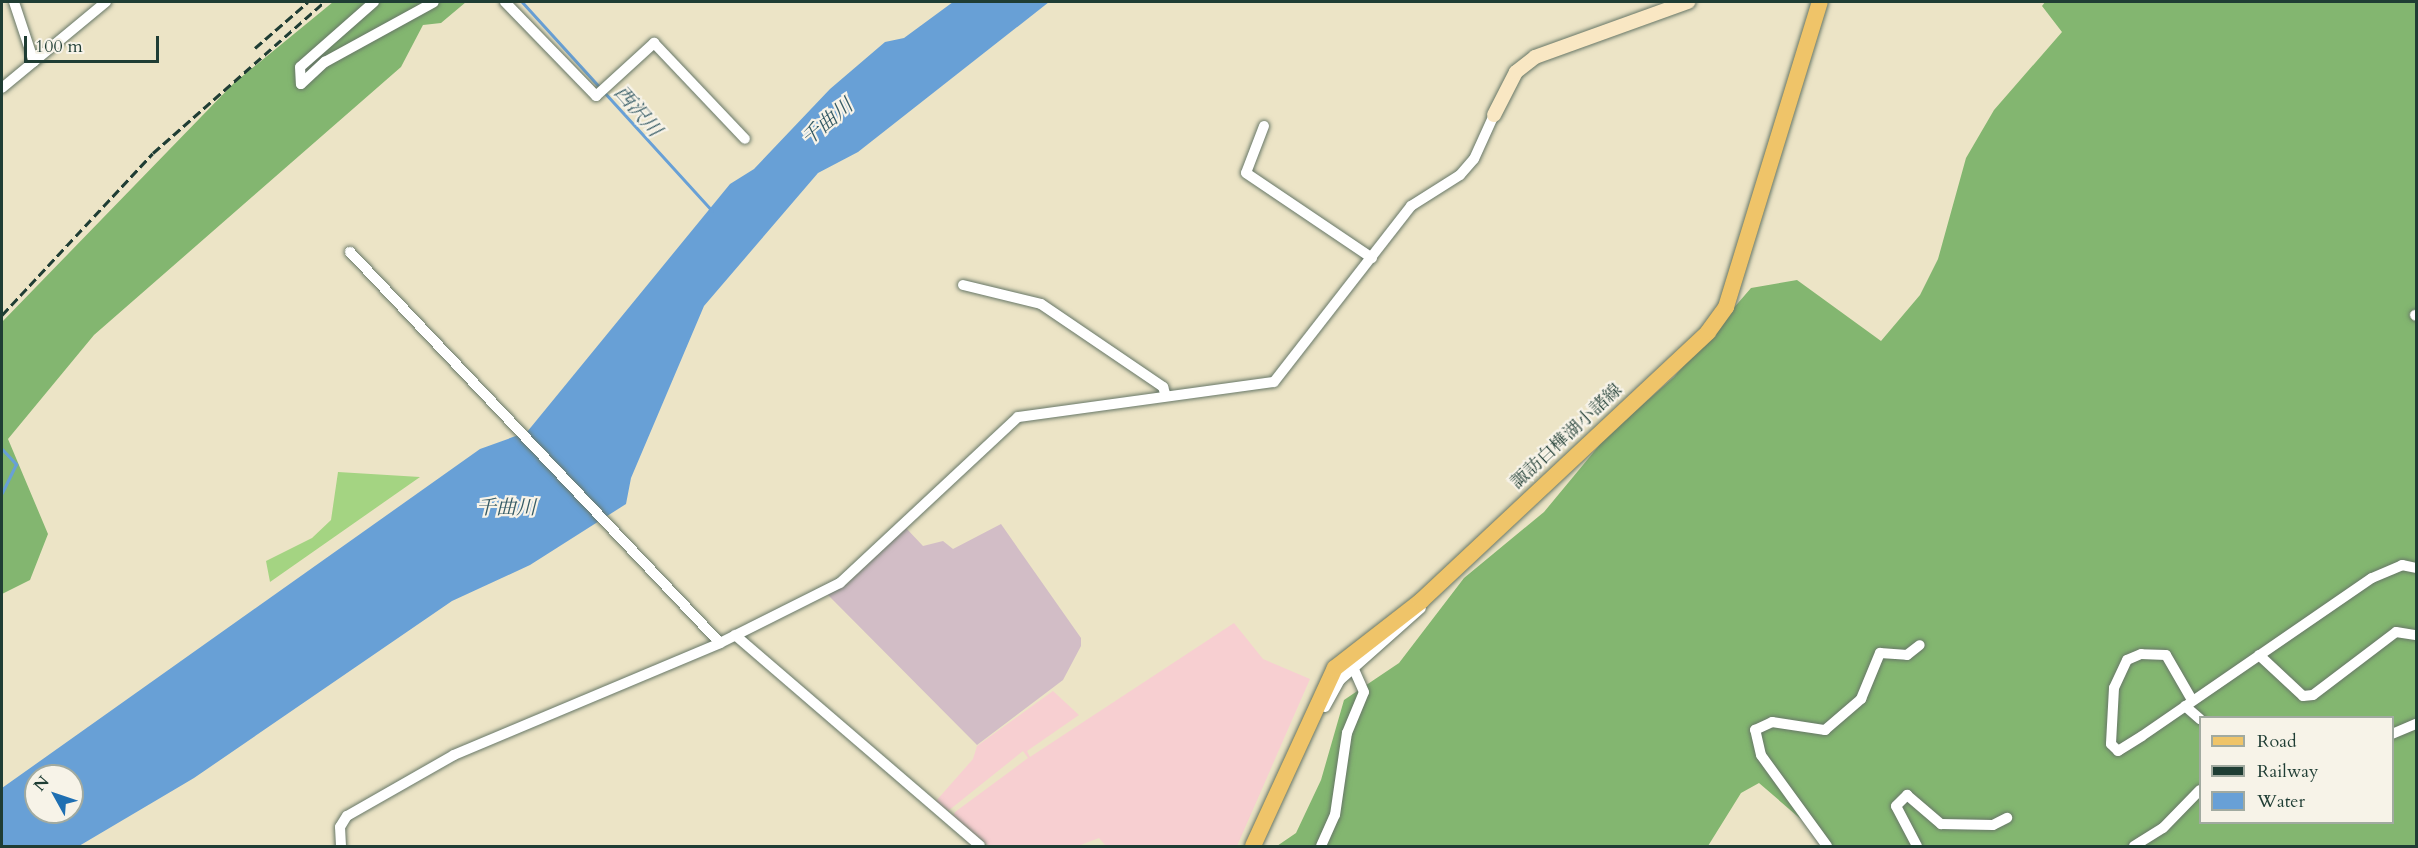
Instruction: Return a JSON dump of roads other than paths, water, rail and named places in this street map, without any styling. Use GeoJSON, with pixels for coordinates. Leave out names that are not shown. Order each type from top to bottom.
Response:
{"type":"FeatureCollection","features":[{"type":"Feature","properties":{"kind":"main road","name":"諏訪白樺湖小諸線"},"geometry":{"type":"LineString","coordinates":[[1253,846],[1306,721],[1335,668],[1421,601],[1708,332],[1726,307],[1820,2]]}},
{"type":"Feature","properties":{"kind":"street"},"geometry":{"type":"LineString","coordinates":[[14,2],[34,63]]}},
{"type":"Feature","properties":{"kind":"street"},"geometry":{"type":"LineString","coordinates":[[2,88],[106,2]]}},
{"type":"Feature","properties":{"kind":"street"},"geometry":{"type":"LineString","coordinates":[[374,2],[300,67],[301,84],[325,62],[434,2]]}},
{"type":"Feature","properties":{"kind":"street"},"geometry":{"type":"LineString","coordinates":[[505,2],[596,96],[654,44],[745,139]]}},
{"type":"Feature","properties":{"kind":"street"},"geometry":{"type":"LineString","coordinates":[[341,846],[339,827],[347,816],[454,755],[720,643],[851,575],[1017,417],[1274,382],[1411,206],[1460,176],[1474,159],[1516,72],[1535,57],[1688,2]]}},
{"type":"Feature","properties":{"kind":"street"},"geometry":{"type":"LineString","coordinates":[[1264,126],[1246,173],[1372,258]]}},
{"type":"Feature","properties":{"kind":"street"},"geometry":{"type":"LineString","coordinates":[[350,252],[720,643]]}},
{"type":"Feature","properties":{"kind":"street"},"geometry":{"type":"LineString","coordinates":[[963,285],[1041,304],[1163,387],[1166,396]]}},
{"type":"Feature","properties":{"kind":"street"},"geometry":{"type":"LineString","coordinates":[[2199,718],[2189,703],[2166,655],[2141,654],[2127,660],[2114,688],[2111,744],[2118,751],[2189,703],[2372,578],[2402,565],[2416,568]]}},
{"type":"Feature","properties":{"kind":"street"},"geometry":{"type":"LineString","coordinates":[[1306,721],[1322,713],[1340,680],[1420,611],[1421,601]]}},
{"type":"Feature","properties":{"kind":"street"},"geometry":{"type":"LineString","coordinates":[[2259,655],[2303,696],[2313,695],[2396,632],[2416,635]]}},
{"type":"Feature","properties":{"kind":"street"},"geometry":{"type":"LineString","coordinates":[[735,635],[980,846]]}},
{"type":"Feature","properties":{"kind":"street"},"geometry":{"type":"LineString","coordinates":[[1827,846],[1761,755],[1755,730],[1772,722],[1825,730],[1861,699],[1880,653],[1906,655],[1920,645]]}},
{"type":"Feature","properties":{"kind":"street"},"geometry":{"type":"LineString","coordinates":[[1321,846],[1335,815],[1347,733],[1364,692],[1354,670]]}},
{"type":"Feature","properties":{"kind":"street"},"geometry":{"type":"LineString","coordinates":[[2394,734],[2416,724]]}},
{"type":"Feature","properties":{"kind":"street"},"geometry":{"type":"LineString","coordinates":[[2134,846],[2163,828],[2199,791]]}},
{"type":"Feature","properties":{"kind":"street"},"geometry":{"type":"LineString","coordinates":[[1917,846],[1896,806],[1906,795],[1941,824],[1993,825],[2007,818]]}},
{"type":"Feature","properties":{"kind":"water","name":"千曲川"},"geometry":{"type":"Polygon","coordinates":[[[953,2],[1049,2],[858,152],[818,173],[704,306],[631,478],[626,504],[530,565],[452,601],[194,778],[79,846],[2,846],[2,788],[24,772],[24,824],[84,824],[84,764],[36,764],[480,449],[527,432],[730,184],[754,169],[830,89],[885,42],[904,38],[953,2]]]}},
{"type":"Feature","properties":{"kind":"waterway","name":"西沢川"},"geometry":{"type":"LineString","coordinates":[[522,2],[712,211]]}},
{"type":"Feature","properties":{"kind":"waterway"},"geometry":{"type":"LineString","coordinates":[[2,449],[16,464],[2,493]]}},
{"type":"Feature","properties":{"kind":"railway"},"geometry":{"type":"LineString","coordinates":[[255,48],[308,2]]}},
{"type":"Feature","properties":{"kind":"railway"},"geometry":{"type":"LineString","coordinates":[[2,315],[153,153],[324,2]]}}]}
